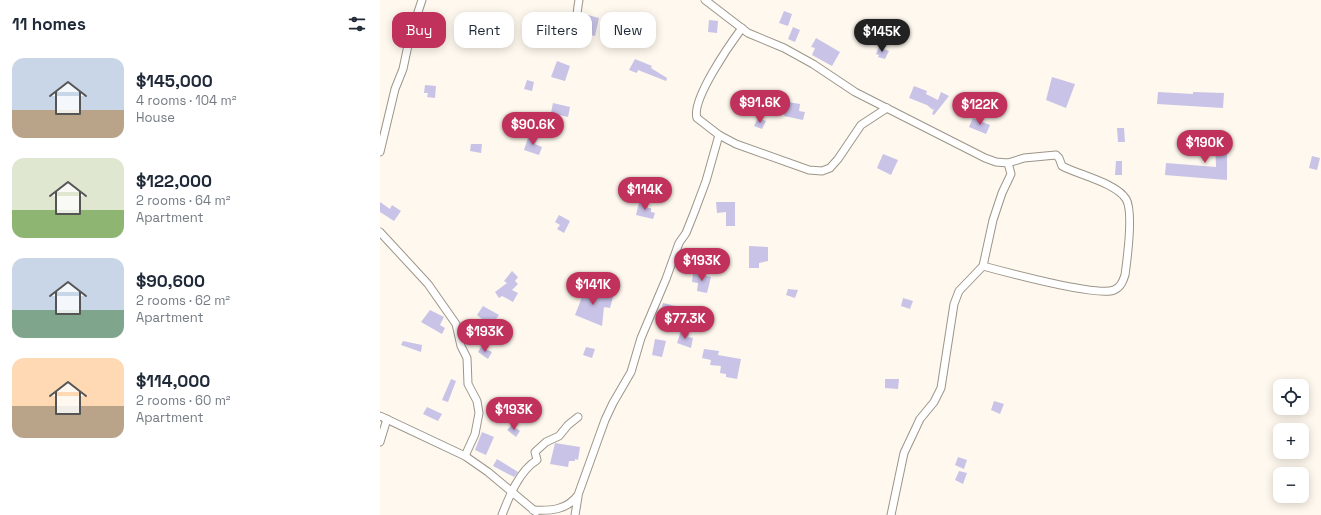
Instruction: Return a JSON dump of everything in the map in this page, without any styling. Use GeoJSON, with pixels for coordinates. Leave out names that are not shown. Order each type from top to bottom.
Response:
{"type":"FeatureCollection","features":[{"type":"Feature","properties":{"kind":"street"},"geometry":{"type":"LineString","coordinates":[[380,152],[395,89],[422,0]]}},
{"type":"Feature","properties":{"kind":"street"},"geometry":{"type":"LineString","coordinates":[[577,12],[579,0]]}},
{"type":"Feature","properties":{"kind":"street"},"geometry":{"type":"LineString","coordinates":[[706,0],[742,28],[757,37],[790,51],[813,64],[855,92],[973,153],[996,162],[1008,163],[1024,158],[1056,155],[1062,166],[1104,184],[1127,200],[1130,217],[1125,275],[1122,284],[1114,290],[1096,291],[983,266]]}},
{"type":"Feature","properties":{"kind":"street"},"geometry":{"type":"LineString","coordinates":[[742,28],[727,47],[720,59],[696,107],[697,118],[719,135],[736,144],[809,170],[822,171],[830,168],[838,159],[860,125],[887,108]]}},
{"type":"Feature","properties":{"kind":"street"},"geometry":{"type":"LineString","coordinates":[[575,515],[578,495],[603,426],[613,402],[631,372],[641,338],[666,279],[679,243],[686,232],[706,181],[719,135]]}},
{"type":"Feature","properties":{"kind":"street"},"geometry":{"type":"LineString","coordinates":[[891,515],[904,454],[920,419],[934,402],[941,388],[951,315],[957,296],[964,285],[983,266],[993,220],[1011,174],[1008,163]]}},
{"type":"Feature","properties":{"kind":"street"},"geometry":{"type":"LineString","coordinates":[[380,232],[428,284],[456,324],[461,346],[467,358],[468,384],[477,401],[480,413],[475,434],[465,456]]}},
{"type":"Feature","properties":{"kind":"street"},"geometry":{"type":"LineString","coordinates":[[380,442],[383,417],[465,456],[488,472],[540,515]]}},
{"type":"Feature","properties":{"kind":"street"},"geometry":{"type":"LineString","coordinates":[[502,515],[512,493],[527,468],[537,460],[535,452],[546,442],[559,436],[568,425],[578,417]]}},
{"type":"Feature","properties":{"kind":"street"},"geometry":{"type":"LineString","coordinates":[[533,510],[550,511],[561,508],[573,502],[578,495]]}},
{"type":"Feature","properties":{"kind":"building"},"geometry":{"type":"Polygon","coordinates":[[[784,11],[792,14],[788,26],[779,23],[784,11]]]}},
{"type":"Feature","properties":{"kind":"building"},"geometry":{"type":"Polygon","coordinates":[[[592,16],[599,18],[595,36],[592,35],[592,16]]]}},
{"type":"Feature","properties":{"kind":"building"},"geometry":{"type":"Polygon","coordinates":[[[709,20],[718,21],[717,33],[708,32],[709,20]]]}},
{"type":"Feature","properties":{"kind":"building"},"geometry":{"type":"Polygon","coordinates":[[[793,27],[800,30],[795,42],[788,39],[793,27]]]}},
{"type":"Feature","properties":{"kind":"building"},"geometry":{"type":"Polygon","coordinates":[[[816,38],[840,52],[832,66],[812,55],[815,48],[811,47],[816,38]]]}},
{"type":"Feature","properties":{"kind":"building"},"geometry":{"type":"Polygon","coordinates":[[[879,47],[889,51],[885,59],[878,57],[879,55],[876,54],[879,47]]]}},
{"type":"Feature","properties":{"kind":"building"},"geometry":{"type":"Polygon","coordinates":[[[635,59],[652,66],[651,68],[667,78],[666,81],[638,70],[637,73],[629,70],[635,59]]]}},
{"type":"Feature","properties":{"kind":"building"},"geometry":{"type":"Polygon","coordinates":[[[557,61],[570,66],[565,81],[551,77],[557,61]]]}},
{"type":"Feature","properties":{"kind":"building"},"geometry":{"type":"Polygon","coordinates":[[[1052,77],[1075,84],[1066,108],[1046,100],[1052,77]]]}},
{"type":"Feature","properties":{"kind":"building"},"geometry":{"type":"Polygon","coordinates":[[[527,80],[534,82],[532,91],[524,89],[527,80]]]}},
{"type":"Feature","properties":{"kind":"building"},"geometry":{"type":"Polygon","coordinates":[[[425,85],[436,86],[435,98],[427,97],[428,93],[424,93],[425,85]]]}},
{"type":"Feature","properties":{"kind":"building"},"geometry":{"type":"Polygon","coordinates":[[[914,86],[927,91],[926,94],[938,100],[941,92],[949,96],[934,115],[932,114],[935,107],[933,110],[927,105],[909,98],[914,86]]]}},
{"type":"Feature","properties":{"kind":"building"},"geometry":{"type":"Polygon","coordinates":[[[1158,92],[1193,94],[1193,92],[1224,93],[1223,108],[1157,104],[1158,92]]]}},
{"type":"Feature","properties":{"kind":"building"},"geometry":{"type":"Polygon","coordinates":[[[775,97],[783,100],[782,101],[800,104],[799,111],[805,112],[803,120],[784,116],[785,113],[764,105],[767,98],[774,100],[775,97]]]}},
{"type":"Feature","properties":{"kind":"building"},"geometry":{"type":"Polygon","coordinates":[[[553,103],[570,107],[568,117],[551,113],[553,103]]]}},
{"type":"Feature","properties":{"kind":"building"},"geometry":{"type":"Polygon","coordinates":[[[758,118],[766,121],[762,129],[754,126],[758,118]]]}},
{"type":"Feature","properties":{"kind":"building"},"geometry":{"type":"Polygon","coordinates":[[[973,118],[990,125],[986,134],[969,127],[973,118]]]}},
{"type":"Feature","properties":{"kind":"building"},"geometry":{"type":"Polygon","coordinates":[[[1117,128],[1124,128],[1125,142],[1118,142],[1117,128]]]}},
{"type":"Feature","properties":{"kind":"building"},"geometry":{"type":"Polygon","coordinates":[[[1215,134],[1227,134],[1227,180],[1165,175],[1166,163],[1216,167],[1215,134]]]}},
{"type":"Feature","properties":{"kind":"building"},"geometry":{"type":"Polygon","coordinates":[[[529,135],[538,138],[535,144],[542,147],[539,155],[524,150],[529,135]]]}},
{"type":"Feature","properties":{"kind":"building"},"geometry":{"type":"Polygon","coordinates":[[[471,144],[482,144],[481,153],[470,151],[471,144]]]}},
{"type":"Feature","properties":{"kind":"building"},"geometry":{"type":"Polygon","coordinates":[[[883,154],[898,160],[891,175],[877,168],[883,154]]]}},
{"type":"Feature","properties":{"kind":"building"},"geometry":{"type":"Polygon","coordinates":[[[1312,156],[1320,158],[1317,170],[1309,168],[1312,156]]]}},
{"type":"Feature","properties":{"kind":"building"},"geometry":{"type":"Polygon","coordinates":[[[1116,161],[1122,161],[1122,175],[1115,175],[1116,161]]]}},
{"type":"Feature","properties":{"kind":"building"},"geometry":{"type":"Polygon","coordinates":[[[647,178],[657,181],[655,190],[644,190],[647,178]]]}},
{"type":"Feature","properties":{"kind":"building"},"geometry":{"type":"Polygon","coordinates":[[[380,202],[390,209],[392,205],[401,211],[394,221],[380,212],[380,202]]]}},
{"type":"Feature","properties":{"kind":"building"},"geometry":{"type":"Polygon","coordinates":[[[639,202],[648,204],[648,208],[651,208],[651,212],[655,213],[653,219],[636,215],[639,202]]]}},
{"type":"Feature","properties":{"kind":"building"},"geometry":{"type":"Polygon","coordinates":[[[716,202],[735,202],[735,226],[726,226],[726,212],[717,213],[716,202]]]}},
{"type":"Feature","properties":{"kind":"building"},"geometry":{"type":"Polygon","coordinates":[[[559,215],[570,221],[564,233],[557,229],[560,225],[555,222],[559,215]]]}},
{"type":"Feature","properties":{"kind":"building"},"geometry":{"type":"Polygon","coordinates":[[[749,246],[768,247],[768,261],[759,263],[759,268],[749,268],[749,246]]]}},
{"type":"Feature","properties":{"kind":"building"},"geometry":{"type":"Polygon","coordinates":[[[512,271],[518,277],[515,281],[518,284],[512,290],[518,293],[513,302],[502,296],[499,298],[495,292],[507,283],[504,281],[512,271]]]}},
{"type":"Feature","properties":{"kind":"building"},"geometry":{"type":"Polygon","coordinates":[[[693,273],[711,277],[707,293],[697,291],[698,283],[692,282],[693,273]]]}},
{"type":"Feature","properties":{"kind":"building"},"geometry":{"type":"Polygon","coordinates":[[[586,287],[596,291],[595,292],[613,297],[610,308],[604,307],[602,326],[575,315],[586,287]]]}},
{"type":"Feature","properties":{"kind":"building"},"geometry":{"type":"Polygon","coordinates":[[[788,289],[798,290],[795,298],[786,295],[788,289]]]}},
{"type":"Feature","properties":{"kind":"building"},"geometry":{"type":"Polygon","coordinates":[[[903,298],[913,301],[910,309],[901,306],[903,298]]]}},
{"type":"Feature","properties":{"kind":"building"},"geometry":{"type":"Polygon","coordinates":[[[663,303],[680,307],[678,314],[670,312],[671,315],[668,314],[667,317],[659,315],[663,303]]]}},
{"type":"Feature","properties":{"kind":"building"},"geometry":{"type":"Polygon","coordinates":[[[483,306],[499,315],[491,326],[477,315],[483,306]]]}},
{"type":"Feature","properties":{"kind":"building"},"geometry":{"type":"Polygon","coordinates":[[[430,310],[444,317],[440,325],[445,328],[442,334],[421,322],[430,310]]]}},
{"type":"Feature","properties":{"kind":"building"},"geometry":{"type":"Polygon","coordinates":[[[681,331],[689,334],[688,337],[693,338],[691,348],[677,343],[681,331]]]}},
{"type":"Feature","properties":{"kind":"building"},"geometry":{"type":"Polygon","coordinates":[[[655,339],[666,341],[662,357],[652,355],[655,339]]]}},
{"type":"Feature","properties":{"kind":"building"},"geometry":{"type":"Polygon","coordinates":[[[403,341],[422,345],[421,352],[401,345],[403,341]]]}},
{"type":"Feature","properties":{"kind":"building"},"geometry":{"type":"Polygon","coordinates":[[[481,347],[492,352],[488,359],[478,352],[481,347]]]}},
{"type":"Feature","properties":{"kind":"building"},"geometry":{"type":"Polygon","coordinates":[[[586,347],[595,349],[592,358],[583,355],[586,347]]]}},
{"type":"Feature","properties":{"kind":"building"},"geometry":{"type":"Polygon","coordinates":[[[704,349],[719,351],[718,355],[741,359],[737,379],[726,377],[726,374],[720,373],[721,366],[710,365],[711,360],[702,358],[704,349]]]}},
{"type":"Feature","properties":{"kind":"building"},"geometry":{"type":"Polygon","coordinates":[[[451,379],[456,381],[448,402],[442,400],[451,379]]]}},
{"type":"Feature","properties":{"kind":"building"},"geometry":{"type":"Polygon","coordinates":[[[885,379],[899,379],[898,389],[885,388],[885,379]]]}},
{"type":"Feature","properties":{"kind":"building"},"geometry":{"type":"Polygon","coordinates":[[[994,401],[1004,404],[1000,414],[991,410],[994,401]]]}},
{"type":"Feature","properties":{"kind":"building"},"geometry":{"type":"Polygon","coordinates":[[[427,407],[442,414],[438,421],[423,414],[427,407]]]}},
{"type":"Feature","properties":{"kind":"building"},"geometry":{"type":"Polygon","coordinates":[[[512,425],[520,431],[516,437],[507,430],[512,425]]]}},
{"type":"Feature","properties":{"kind":"building"},"geometry":{"type":"Polygon","coordinates":[[[482,432],[494,437],[486,455],[475,450],[482,432]]]}},
{"type":"Feature","properties":{"kind":"building"},"geometry":{"type":"Polygon","coordinates":[[[555,443],[580,447],[578,460],[575,459],[575,461],[569,461],[568,467],[550,464],[555,443]]]}},
{"type":"Feature","properties":{"kind":"building"},"geometry":{"type":"Polygon","coordinates":[[[958,457],[967,460],[964,469],[955,465],[958,457]]]}},
{"type":"Feature","properties":{"kind":"building"},"geometry":{"type":"Polygon","coordinates":[[[497,459],[518,472],[514,477],[493,466],[497,459]]]}},
{"type":"Feature","properties":{"kind":"building"},"geometry":{"type":"Polygon","coordinates":[[[959,471],[967,473],[963,484],[955,480],[959,471]]]}}]}
